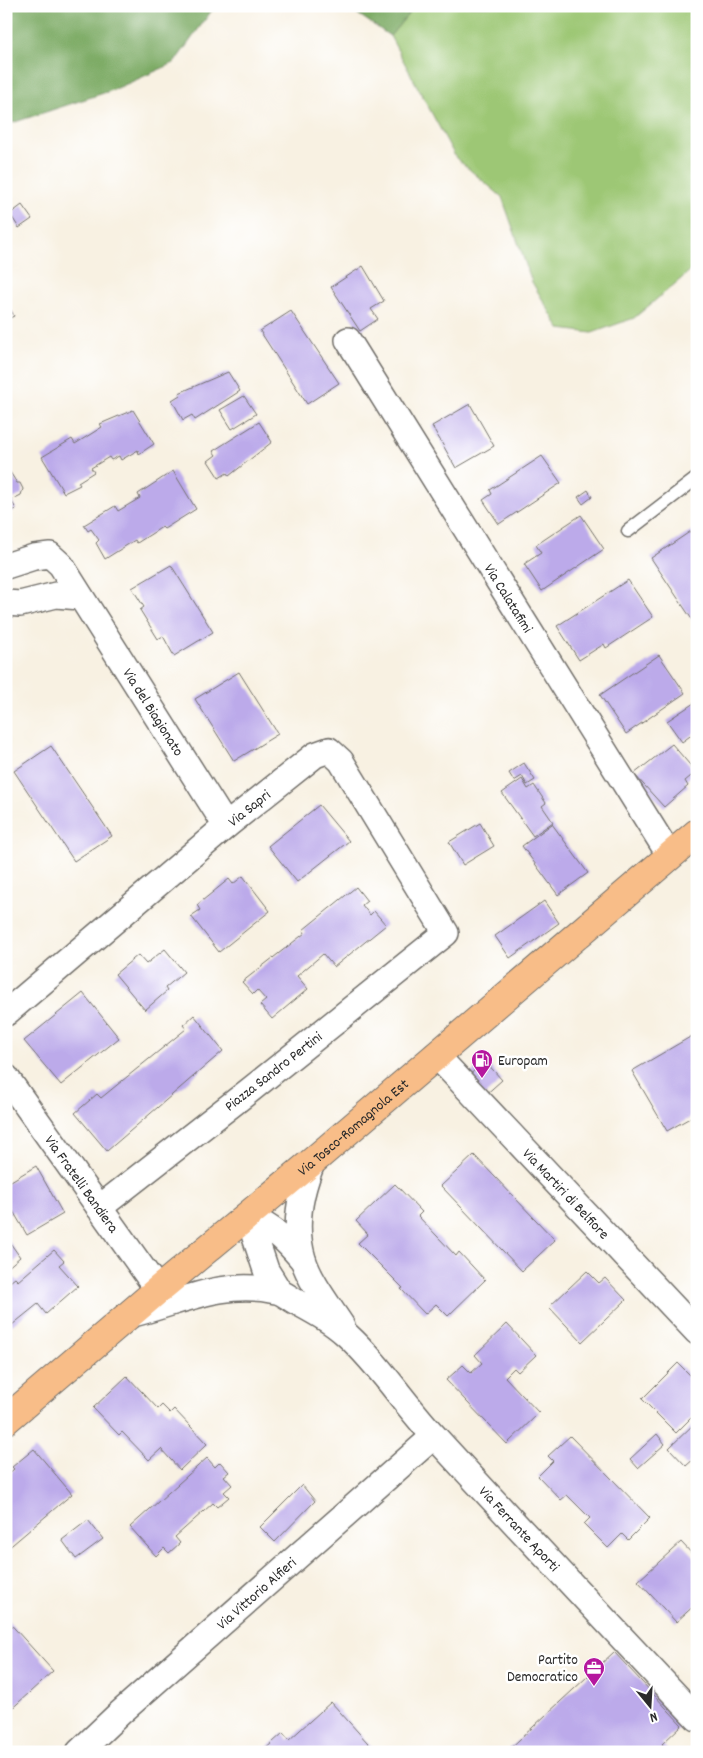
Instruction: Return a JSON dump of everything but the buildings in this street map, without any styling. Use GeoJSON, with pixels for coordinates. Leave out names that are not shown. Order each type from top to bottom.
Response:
{"type":"FeatureCollection","features":[{"type":"Feature","properties":{"kind":"main road","name":"Via Tosco-Romagnola Est"},"geometry":{"type":"LineString","coordinates":[[6,1420],[697,833]]}},
{"type":"Feature","properties":{"kind":"street","name":"Via Calatafimi"},"geometry":{"type":"LineString","coordinates":[[348,340],[670,856]]}},
{"type":"Feature","properties":{"kind":"street","name":"Via del Biagionato"},"geometry":{"type":"LineString","coordinates":[[6,566],[34,557],[50,555],[61,565],[226,826]]}},
{"type":"Feature","properties":{"kind":"street"},"geometry":{"type":"LineString","coordinates":[[6,603],[20,604],[56,595],[80,596]]}},
{"type":"Feature","properties":{"kind":"street","name":"Via Sapri"},"geometry":{"type":"LineString","coordinates":[[6,1013],[226,826],[315,755],[329,750],[341,761],[446,933]]}},
{"type":"Feature","properties":{"kind":"street","name":"Piazza Sandro Pertini"},"geometry":{"type":"LineString","coordinates":[[99,1208],[446,933]]}},
{"type":"Feature","properties":{"kind":"street","name":"Via Martiri di Belfiore"},"geometry":{"type":"LineString","coordinates":[[436,1055],[697,1332]]}},
{"type":"Feature","properties":{"kind":"street","name":"Via Fratelli Bandiera"},"geometry":{"type":"LineString","coordinates":[[6,1077],[158,1290]]}},
{"type":"Feature","properties":{"kind":"street"},"geometry":{"type":"LineString","coordinates":[[313,1161],[304,1182],[299,1209],[298,1234],[304,1260],[310,1274],[347,1335]]}},
{"type":"Feature","properties":{"kind":"street"},"geometry":{"type":"LineString","coordinates":[[248,1216],[271,1227],[304,1260]]}},
{"type":"Feature","properties":{"kind":"street"},"geometry":{"type":"LineString","coordinates":[[248,1216],[266,1270],[278,1291]]}},
{"type":"Feature","properties":{"kind":"street"},"geometry":{"type":"LineString","coordinates":[[129,1315],[179,1299],[225,1288],[251,1287],[278,1291],[319,1315],[347,1335]]}},
{"type":"Feature","properties":{"kind":"street","name":"Via Ferrante Aporti"},"geometry":{"type":"LineString","coordinates":[[347,1335],[368,1357],[434,1436],[697,1718]]}},
{"type":"Feature","properties":{"kind":"street","name":"Via Vittorio Alfieri"},"geometry":{"type":"LineString","coordinates":[[78,1752],[434,1436]]}},
{"type":"Feature","properties":{"kind":"lane"},"geometry":{"type":"LineString","coordinates":[[628,532],[697,478]]}},
{"type":"Feature","properties":{"kind":"green space"},"geometry":{"type":"Polygon","coordinates":[[[6,6],[215,6],[174,63],[113,90],[6,125],[6,6]]]}},
{"type":"Feature","properties":{"kind":"green space"},"geometry":{"type":"Polygon","coordinates":[[[346,6],[415,6],[390,36],[346,6]]]}},
{"type":"Feature","properties":{"kind":"green space"},"geometry":{"type":"Polygon","coordinates":[[[415,6],[697,6],[697,264],[634,318],[592,333],[560,329],[532,282],[502,197],[456,158],[390,36],[415,6]]]}},
{"type":"Feature","properties":{"kind":"place","name":"Europam"},"geometry":{"type":"Point","coordinates":[482,1079]}},
{"type":"Feature","properties":{"kind":"place","name":"Partito Democratico"},"geometry":{"type":"Point","coordinates":[594,1687]}}]}
